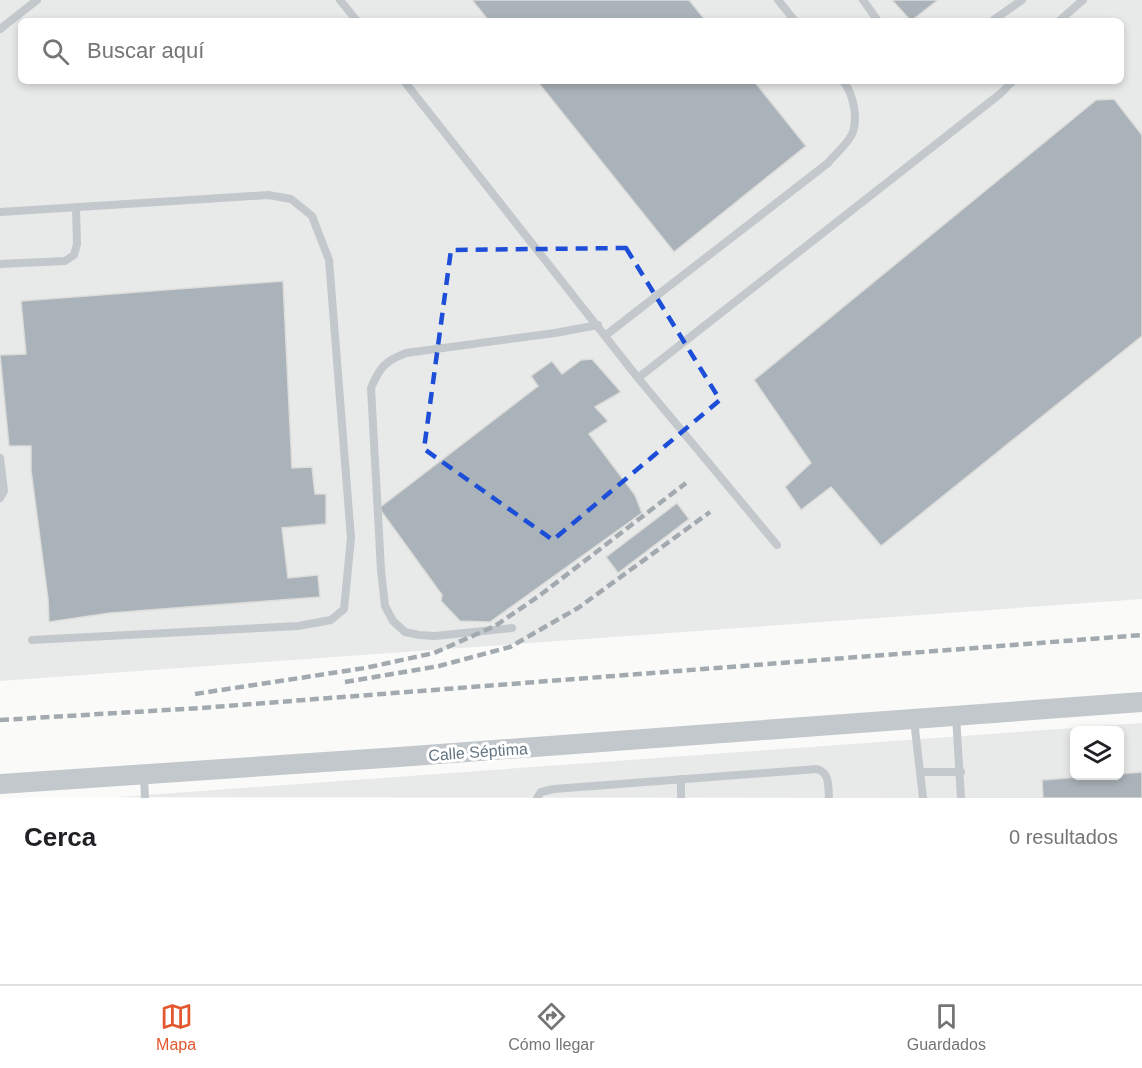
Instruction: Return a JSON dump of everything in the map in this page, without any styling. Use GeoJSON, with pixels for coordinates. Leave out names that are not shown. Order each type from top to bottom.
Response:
{"type":"FeatureCollection","features":[{"type":"Feature","properties":{"kind":"street","name":"Calle Séptima"},"geometry":{"type":"LineString","coordinates":[[0,784],[1142,702]]}},
{"type":"Feature","properties":{"kind":"lane"},"geometry":{"type":"LineString","coordinates":[[0,30],[37,0]]}},
{"type":"Feature","properties":{"kind":"lane"},"geometry":{"type":"LineString","coordinates":[[340,0],[355,18]]}},
{"type":"Feature","properties":{"kind":"lane"},"geometry":{"type":"LineString","coordinates":[[778,0],[793,18]]}},
{"type":"Feature","properties":{"kind":"lane"},"geometry":{"type":"LineString","coordinates":[[863,0],[876,18]]}},
{"type":"Feature","properties":{"kind":"lane"},"geometry":{"type":"LineString","coordinates":[[996,18],[1022,0]]}},
{"type":"Feature","properties":{"kind":"lane"},"geometry":{"type":"LineString","coordinates":[[1062,18],[1083,0]]}},
{"type":"Feature","properties":{"kind":"lane"},"geometry":{"type":"LineString","coordinates":[[406,84],[638,378],[777,545]]}},
{"type":"Feature","properties":{"kind":"lane"},"geometry":{"type":"LineString","coordinates":[[606,335],[828,163],[853,133],[854,115],[851,91],[845,84]]}},
{"type":"Feature","properties":{"kind":"lane"},"geometry":{"type":"LineString","coordinates":[[638,378],[1010,84]]}},
{"type":"Feature","properties":{"kind":"lane"},"geometry":{"type":"LineString","coordinates":[[0,212],[268,195],[291,199],[312,216],[329,260],[351,538],[344,609],[331,620],[298,626],[32,640]]}},
{"type":"Feature","properties":{"kind":"lane"},"geometry":{"type":"LineString","coordinates":[[0,264],[65,261],[74,255],[77,244],[76,208]]}},
{"type":"Feature","properties":{"kind":"lane"},"geometry":{"type":"LineString","coordinates":[[512,628],[435,636],[405,632],[393,621],[385,606],[381,570],[371,388],[378,370],[390,359],[406,353],[598,325]]}},
{"type":"Feature","properties":{"kind":"lane"},"geometry":{"type":"LineString","coordinates":[[0,458],[4,491],[0,498]]}},
{"type":"Feature","properties":{"kind":"lane"},"geometry":{"type":"LineString","coordinates":[[956,716],[961,798]]}},
{"type":"Feature","properties":{"kind":"lane"},"geometry":{"type":"LineString","coordinates":[[914,719],[923,798]]}},
{"type":"Feature","properties":{"kind":"lane"},"geometry":{"type":"LineString","coordinates":[[537,798],[541,792],[554,789],[817,769],[823,771],[827,777],[829,798]]}},
{"type":"Feature","properties":{"kind":"lane"},"geometry":{"type":"LineString","coordinates":[[921,772],[961,772]]}},
{"type":"Feature","properties":{"kind":"lane"},"geometry":{"type":"LineString","coordinates":[[144,774],[145,798]]}},
{"type":"Feature","properties":{"kind":"lane"},"geometry":{"type":"LineString","coordinates":[[681,779],[681,798]]}},
{"type":"Feature","properties":{"kind":"highlighted area"},"geometry":{"type":"Polygon","coordinates":[[[626,248],[720,400],[553,540],[424,449],[451,250],[626,248]]]}},
{"type":"Feature","properties":{"kind":"shaded area"},"geometry":{"type":"Polygon","coordinates":[[[0,0],[1142,0],[1142,599],[0,681],[0,0]]]}},
{"type":"Feature","properties":{"kind":"shaded area"},"geometry":{"type":"Polygon","coordinates":[[[1142,723],[1142,798],[119,797],[1070,728],[1070,780],[1124,780],[1124,726],[1101,726],[1142,723]]]}},
{"type":"Feature","properties":{"kind":"building"},"geometry":{"type":"Polygon","coordinates":[[[472,0],[689,0],[704,18],[487,18],[472,0]]]}},
{"type":"Feature","properties":{"kind":"building"},"geometry":{"type":"Polygon","coordinates":[[[892,0],[938,0],[915,18],[908,18],[892,0]]]}},
{"type":"Feature","properties":{"kind":"building"},"geometry":{"type":"Polygon","coordinates":[[[539,84],[756,84],[806,146],[674,252],[539,84]]]}},
{"type":"Feature","properties":{"kind":"building"},"geometry":{"type":"Polygon","coordinates":[[[1114,99],[1142,135],[1142,336],[881,546],[831,487],[801,510],[785,487],[811,463],[754,380],[1096,100],[1114,99]]]}},
{"type":"Feature","properties":{"kind":"building"},"geometry":{"type":"Polygon","coordinates":[[[283,281],[292,468],[312,467],[315,494],[326,494],[326,524],[282,528],[288,578],[318,575],[320,597],[110,613],[49,622],[31,470],[31,446],[9,446],[0,355],[26,354],[21,301],[283,281]]]}},
{"type":"Feature","properties":{"kind":"building"},"geometry":{"type":"Polygon","coordinates":[[[592,359],[621,392],[595,407],[608,421],[589,434],[635,495],[642,513],[490,622],[460,621],[441,601],[442,595],[379,508],[538,386],[531,376],[552,361],[562,374],[581,360],[592,359]]]}},
{"type":"Feature","properties":{"kind":"building"},"geometry":{"type":"Polygon","coordinates":[[[677,503],[689,519],[618,573],[606,557],[677,503]]]}},
{"type":"Feature","properties":{"kind":"building"},"geometry":{"type":"Polygon","coordinates":[[[1142,772],[1142,798],[1043,798],[1042,780],[1070,778],[1070,780],[1124,780],[1124,773],[1142,772]]]}},
{"type":"Feature","properties":{"kind":"railway"},"geometry":{"type":"LineString","coordinates":[[195,694],[365,668],[434,653],[495,626],[539,596],[686,483]]}},
{"type":"Feature","properties":{"kind":"railway"},"geometry":{"type":"LineString","coordinates":[[345,682],[439,666],[510,647],[578,608],[710,512]]}},
{"type":"Feature","properties":{"kind":"railway"},"geometry":{"type":"LineString","coordinates":[[0,720],[201,708],[1142,635]]}}]}
